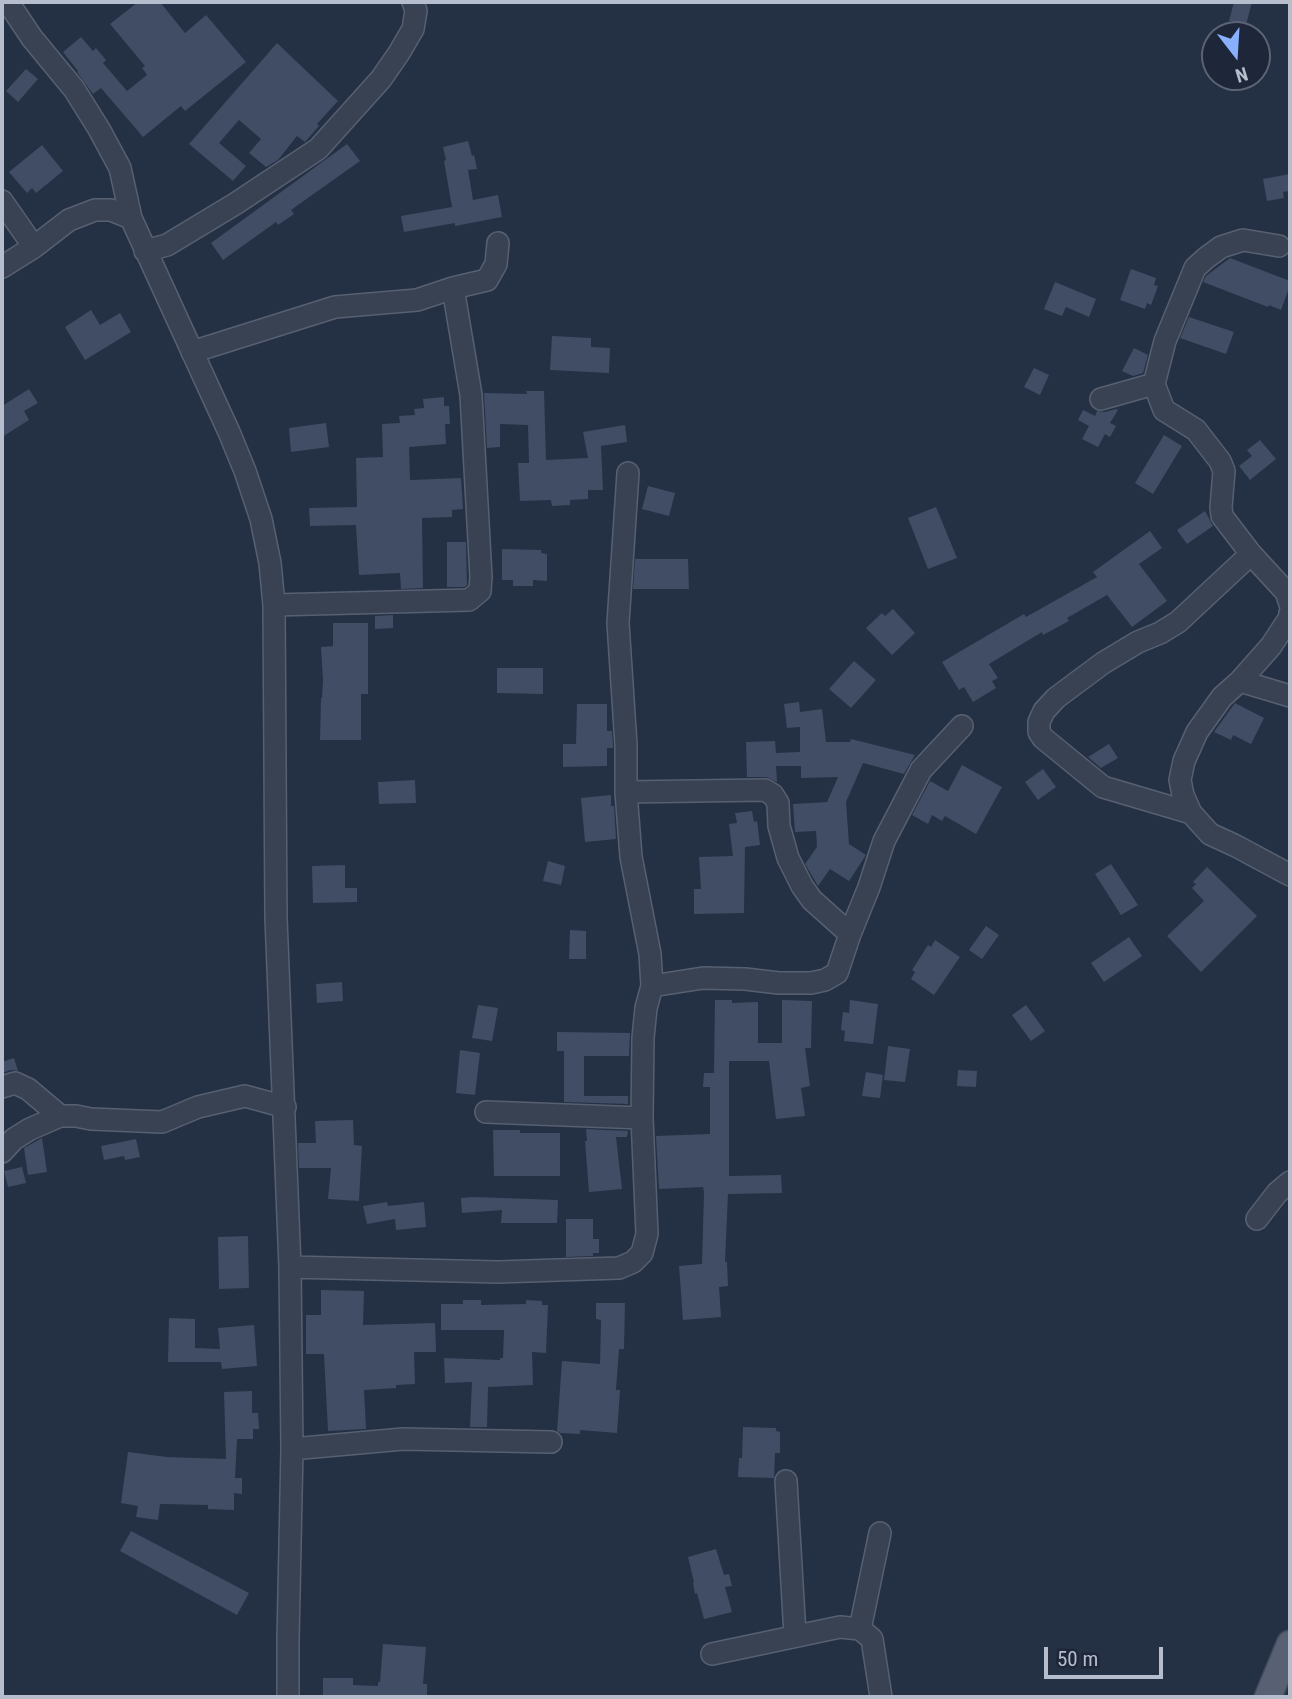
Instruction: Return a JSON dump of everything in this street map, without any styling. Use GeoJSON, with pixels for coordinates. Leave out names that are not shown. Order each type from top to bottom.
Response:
{"type":"FeatureCollection","features":[{"type":"Feature","properties":{"kind":"main road"},"geometry":{"type":"LineString","coordinates":[[1268,1697],[1290,1644]]}},
{"type":"Feature","properties":{"kind":"street"},"geometry":{"type":"LineString","coordinates":[[8,2],[32,38],[74,89],[120,168],[131,218],[245,471],[261,519],[270,563],[274,605],[276,918],[290,1267],[292,1449],[288,1697]]}},
{"type":"Feature","properties":{"kind":"street"},"geometry":{"type":"LineString","coordinates":[[145,251],[167,246],[318,149],[381,79],[399,53],[413,29],[416,11],[413,2]]}},
{"type":"Feature","properties":{"kind":"street"},"geometry":{"type":"LineString","coordinates":[[2,201],[34,247]]}},
{"type":"Feature","properties":{"kind":"street"},"geometry":{"type":"LineString","coordinates":[[2,267],[69,220],[95,210],[111,210],[131,218]]}},
{"type":"Feature","properties":{"kind":"street"},"geometry":{"type":"LineString","coordinates":[[1279,246],[1243,240],[1221,247],[1195,268],[1165,341],[1154,384],[1164,410],[1196,430],[1220,461],[1224,471],[1220,507],[1223,516],[1251,554],[1286,592],[1290,604]]}},
{"type":"Feature","properties":{"kind":"street"},"geometry":{"type":"LineString","coordinates":[[192,352],[335,307],[418,300],[487,280],[496,264],[498,243]]}},
{"type":"Feature","properties":{"kind":"street"},"geometry":{"type":"LineString","coordinates":[[274,605],[469,600],[480,591],[471,395],[453,289]]}},
{"type":"Feature","properties":{"kind":"street"},"geometry":{"type":"LineString","coordinates":[[1101,399],[1154,384]]}},
{"type":"Feature","properties":{"kind":"street"},"geometry":{"type":"LineString","coordinates":[[290,1267],[498,1272],[619,1268],[633,1262],[642,1253],[647,1234],[642,1118],[643,1038],[646,1008],[652,986],[650,954],[631,857],[618,623],[628,473]]}},
{"type":"Feature","properties":{"kind":"street"},"geometry":{"type":"LineString","coordinates":[[1191,813],[1103,787],[1044,738],[1039,732],[1039,722],[1044,711],[1056,698],[1103,663],[1178,622],[1251,554]]}},
{"type":"Feature","properties":{"kind":"street"},"geometry":{"type":"LineString","coordinates":[[1290,613],[1270,646],[1240,681],[1222,697],[1197,732],[1184,761],[1180,780],[1191,813],[1210,834],[1290,875]]}},
{"type":"Feature","properties":{"kind":"street"},"geometry":{"type":"LineString","coordinates":[[1240,681],[1290,696]]}},
{"type":"Feature","properties":{"kind":"street"},"geometry":{"type":"LineString","coordinates":[[652,986],[703,978],[811,983],[825,980],[837,973],[884,841],[921,770],[962,726]]}},
{"type":"Feature","properties":{"kind":"street"},"geometry":{"type":"LineString","coordinates":[[626,792],[765,790],[773,795],[778,803],[779,826],[788,858],[802,886],[812,900],[850,933]]}},
{"type":"Feature","properties":{"kind":"street"},"geometry":{"type":"LineString","coordinates":[[2,1087],[15,1083],[28,1089],[60,1116]]}},
{"type":"Feature","properties":{"kind":"street"},"geometry":{"type":"LineString","coordinates":[[2,1152],[14,1139],[30,1129],[60,1116],[162,1122],[198,1107],[245,1096],[285,1107]]}},
{"type":"Feature","properties":{"kind":"street"},"geometry":{"type":"LineString","coordinates":[[486,1112],[642,1118]]}},
{"type":"Feature","properties":{"kind":"street"},"geometry":{"type":"LineString","coordinates":[[1257,1219],[1277,1193],[1290,1182]]}},
{"type":"Feature","properties":{"kind":"street"},"geometry":{"type":"LineString","coordinates":[[292,1449],[403,1439],[551,1442]]}},
{"type":"Feature","properties":{"kind":"street"},"geometry":{"type":"LineString","coordinates":[[786,1481],[795,1635]]}},
{"type":"Feature","properties":{"kind":"street"},"geometry":{"type":"LineString","coordinates":[[860,1629],[880,1533]]}},
{"type":"Feature","properties":{"kind":"street"},"geometry":{"type":"LineString","coordinates":[[712,1654],[840,1627],[860,1629],[872,1639],[881,1697]]}},
{"type":"Feature","properties":{"kind":"building"},"geometry":{"type":"Polygon","coordinates":[[[138,2],[160,2],[185,33],[206,15],[246,62],[185,111],[181,106],[143,137],[101,88],[93,94],[63,52],[81,37],[93,51],[96,48],[106,60],[103,63],[127,91],[147,75],[142,68],[145,66],[110,24],[138,2]]]}},
{"type":"Feature","properties":{"kind":"building"},"geometry":{"type":"Polygon","coordinates":[[[1234,2],[1252,2],[1247,21],[1229,21],[1234,2]]]}},
{"type":"Feature","properties":{"kind":"building"},"geometry":{"type":"Polygon","coordinates":[[[277,43],[338,101],[305,142],[297,136],[278,160],[266,167],[249,153],[261,139],[239,120],[219,143],[246,166],[233,181],[189,144],[277,43]]]}},
{"type":"Feature","properties":{"kind":"building"},"geometry":{"type":"Polygon","coordinates":[[[26,69],[38,79],[18,102],[6,91],[26,69]]]}},
{"type":"Feature","properties":{"kind":"building"},"geometry":{"type":"Polygon","coordinates":[[[468,141],[477,169],[468,170],[473,200],[498,195],[502,217],[404,232],[401,216],[452,207],[443,147],[468,141]]]}},
{"type":"Feature","properties":{"kind":"building"},"geometry":{"type":"Polygon","coordinates":[[[347,144],[360,161],[291,210],[294,214],[278,225],[276,222],[223,260],[211,243],[347,144]]]}},
{"type":"Feature","properties":{"kind":"building"},"geometry":{"type":"Polygon","coordinates":[[[42,145],[63,171],[36,193],[32,188],[27,193],[9,172],[42,145]]]}},
{"type":"Feature","properties":{"kind":"building"},"geometry":{"type":"Polygon","coordinates":[[[1290,174],[1290,191],[1283,192],[1284,198],[1267,201],[1263,179],[1290,174]]]}},
{"type":"Feature","properties":{"kind":"building"},"geometry":{"type":"Polygon","coordinates":[[[1230,258],[1290,281],[1281,310],[1203,282],[1206,276],[1230,258]]]}},
{"type":"Feature","properties":{"kind":"building"},"geometry":{"type":"Polygon","coordinates":[[[1131,269],[1156,278],[1154,285],[1158,286],[1151,305],[1147,303],[1145,309],[1120,300],[1131,269]]]}},
{"type":"Feature","properties":{"kind":"building"},"geometry":{"type":"Polygon","coordinates":[[[1055,282],[1096,299],[1089,317],[1066,307],[1062,316],[1044,309],[1055,282]]]}},
{"type":"Feature","properties":{"kind":"building"},"geometry":{"type":"Polygon","coordinates":[[[91,310],[100,325],[120,313],[131,332],[85,360],[65,327],[91,310]]]}},
{"type":"Feature","properties":{"kind":"building"},"geometry":{"type":"Polygon","coordinates":[[[1189,317],[1234,332],[1226,354],[1180,338],[1189,317]]]}},
{"type":"Feature","properties":{"kind":"building"},"geometry":{"type":"Polygon","coordinates":[[[552,336],[591,338],[591,347],[610,348],[609,373],[550,370],[552,336]]]}},
{"type":"Feature","properties":{"kind":"building"},"geometry":{"type":"Polygon","coordinates":[[[1134,348],[1148,355],[1143,373],[1133,376],[1122,371],[1134,348]]]}},
{"type":"Feature","properties":{"kind":"building"},"geometry":{"type":"Polygon","coordinates":[[[1034,368],[1049,375],[1040,395],[1024,387],[1034,368]]]}},
{"type":"Feature","properties":{"kind":"building"},"geometry":{"type":"Polygon","coordinates":[[[29,389],[38,403],[24,411],[29,420],[2,437],[2,406],[29,389]]]}},
{"type":"Feature","properties":{"kind":"building"},"geometry":{"type":"Polygon","coordinates":[[[526,391],[544,391],[546,460],[588,458],[583,432],[625,425],[627,442],[601,446],[603,490],[588,490],[588,499],[570,500],[570,505],[552,506],[551,500],[520,501],[518,463],[529,463],[528,425],[500,424],[500,447],[487,448],[484,393],[527,394],[526,391]]]}},
{"type":"Feature","properties":{"kind":"building"},"geometry":{"type":"Polygon","coordinates":[[[444,397],[444,406],[449,406],[450,424],[445,424],[446,444],[409,447],[410,480],[461,478],[463,509],[452,510],[452,517],[422,518],[423,588],[401,589],[400,573],[359,575],[356,525],[310,526],[309,508],[357,507],[356,458],[383,457],[382,424],[400,423],[399,416],[415,415],[414,409],[424,408],[423,399],[444,397]]]}},
{"type":"Feature","properties":{"kind":"building"},"geometry":{"type":"Polygon","coordinates":[[[1083,410],[1095,416],[1097,411],[1118,410],[1110,423],[1116,426],[1110,437],[1105,434],[1098,447],[1082,439],[1089,426],[1078,420],[1083,410]]]}},
{"type":"Feature","properties":{"kind":"building"},"geometry":{"type":"Polygon","coordinates":[[[326,423],[329,447],[291,452],[289,428],[326,423]]]}},
{"type":"Feature","properties":{"kind":"building"},"geometry":{"type":"Polygon","coordinates":[[[1164,435],[1182,446],[1153,494],[1135,483],[1164,435]]]}},
{"type":"Feature","properties":{"kind":"building"},"geometry":{"type":"Polygon","coordinates":[[[1260,440],[1276,459],[1250,480],[1239,466],[1252,456],[1247,450],[1260,440]]]}},
{"type":"Feature","properties":{"kind":"building"},"geometry":{"type":"Polygon","coordinates":[[[648,486],[675,493],[669,516],[642,509],[648,486]]]}},
{"type":"Feature","properties":{"kind":"building"},"geometry":{"type":"Polygon","coordinates":[[[936,507],[957,558],[928,569],[908,518],[936,507]]]}},
{"type":"Feature","properties":{"kind":"building"},"geometry":{"type":"Polygon","coordinates":[[[1205,511],[1213,526],[1187,544],[1177,530],[1205,511]]]}},
{"type":"Feature","properties":{"kind":"building"},"geometry":{"type":"Polygon","coordinates":[[[1150,531],[1162,548],[1139,564],[1167,601],[1132,627],[1107,595],[1067,618],[1069,621],[1043,635],[1042,632],[989,664],[998,678],[992,681],[996,688],[973,702],[964,687],[959,690],[942,662],[1024,614],[1026,617],[1097,577],[1093,572],[1150,531]]]}},
{"type":"Feature","properties":{"kind":"building"},"geometry":{"type":"Polygon","coordinates":[[[447,542],[466,542],[467,585],[464,587],[447,587],[447,542]]]}},
{"type":"Feature","properties":{"kind":"building"},"geometry":{"type":"Polygon","coordinates":[[[502,549],[541,550],[541,553],[547,554],[547,581],[533,580],[533,586],[513,586],[513,580],[502,580],[502,549]]]}},
{"type":"Feature","properties":{"kind":"building"},"geometry":{"type":"Polygon","coordinates":[[[635,559],[688,559],[689,589],[633,589],[635,559]]]}},
{"type":"Feature","properties":{"kind":"building"},"geometry":{"type":"Polygon","coordinates":[[[893,609],[915,633],[892,655],[866,628],[882,613],[885,616],[893,609]]]}},
{"type":"Feature","properties":{"kind":"building"},"geometry":{"type":"Polygon","coordinates":[[[393,615],[393,628],[375,629],[375,616],[393,615]]]}},
{"type":"Feature","properties":{"kind":"building"},"geometry":{"type":"Polygon","coordinates":[[[333,623],[368,623],[368,694],[361,694],[361,740],[320,740],[323,681],[321,647],[333,646],[333,623]]]}},
{"type":"Feature","properties":{"kind":"building"},"geometry":{"type":"Polygon","coordinates":[[[854,661],[876,680],[851,708],[829,689],[854,661]]]}},
{"type":"Feature","properties":{"kind":"building"},"geometry":{"type":"Polygon","coordinates":[[[497,668],[543,668],[543,694],[497,693],[497,668]]]}},
{"type":"Feature","properties":{"kind":"building"},"geometry":{"type":"Polygon","coordinates":[[[799,702],[800,712],[822,709],[826,742],[850,742],[851,739],[915,755],[904,774],[863,763],[846,802],[849,844],[866,855],[849,881],[830,869],[818,886],[805,864],[817,847],[816,831],[795,832],[793,804],[827,802],[838,777],[801,778],[801,766],[776,766],[777,782],[766,777],[747,777],[746,742],[775,741],[776,753],[800,752],[800,727],[787,728],[784,704],[799,702]]]}},
{"type":"Feature","properties":{"kind":"building"},"geometry":{"type":"Polygon","coordinates":[[[1235,703],[1264,718],[1251,744],[1233,735],[1231,740],[1214,732],[1235,703]]]}},
{"type":"Feature","properties":{"kind":"building"},"geometry":{"type":"Polygon","coordinates":[[[577,704],[607,704],[607,731],[612,731],[613,748],[607,748],[607,766],[563,767],[563,744],[576,744],[577,704]]]}},
{"type":"Feature","properties":{"kind":"building"},"geometry":{"type":"Polygon","coordinates":[[[1109,744],[1118,758],[1101,768],[1088,757],[1109,744]]]}},
{"type":"Feature","properties":{"kind":"building"},"geometry":{"type":"Polygon","coordinates":[[[962,765],[1002,787],[976,834],[945,816],[942,821],[932,815],[928,824],[912,815],[930,781],[948,791],[962,765]]]}},
{"type":"Feature","properties":{"kind":"building"},"geometry":{"type":"Polygon","coordinates":[[[1043,769],[1056,787],[1038,800],[1025,782],[1043,769]]]}},
{"type":"Feature","properties":{"kind":"building"},"geometry":{"type":"Polygon","coordinates":[[[415,780],[416,803],[379,804],[378,782],[415,780]]]}},
{"type":"Feature","properties":{"kind":"building"},"geometry":{"type":"Polygon","coordinates":[[[611,795],[616,839],[585,842],[581,798],[611,795]]]}},
{"type":"Feature","properties":{"kind":"building"},"geometry":{"type":"Polygon","coordinates":[[[752,811],[754,822],[757,821],[760,845],[745,847],[744,913],[694,914],[694,889],[701,889],[699,857],[733,856],[729,824],[737,823],[735,813],[752,811]]]}},
{"type":"Feature","properties":{"kind":"building"},"geometry":{"type":"Polygon","coordinates":[[[548,861],[565,866],[561,885],[543,881],[548,861]]]}},
{"type":"Feature","properties":{"kind":"building"},"geometry":{"type":"Polygon","coordinates":[[[1111,864],[1138,905],[1121,915],[1095,874],[1111,864]]]}},
{"type":"Feature","properties":{"kind":"building"},"geometry":{"type":"Polygon","coordinates":[[[345,865],[345,888],[357,888],[357,902],[313,903],[312,866],[345,865]]]}},
{"type":"Feature","properties":{"kind":"building"},"geometry":{"type":"Polygon","coordinates":[[[1207,867],[1257,916],[1201,972],[1167,936],[1204,901],[1192,888],[1196,884],[1193,882],[1207,867]]]}},
{"type":"Feature","properties":{"kind":"building"},"geometry":{"type":"Polygon","coordinates":[[[986,926],[999,935],[982,959],[969,950],[986,926]]]}},
{"type":"Feature","properties":{"kind":"building"},"geometry":{"type":"Polygon","coordinates":[[[570,930],[586,931],[586,959],[569,959],[570,930]]]}},
{"type":"Feature","properties":{"kind":"building"},"geometry":{"type":"Polygon","coordinates":[[[1129,937],[1142,956],[1104,982],[1091,963],[1129,937]]]}},
{"type":"Feature","properties":{"kind":"building"},"geometry":{"type":"Polygon","coordinates":[[[935,940],[960,957],[934,995],[911,979],[915,972],[912,970],[928,945],[931,947],[935,940]]]}},
{"type":"Feature","properties":{"kind":"building"},"geometry":{"type":"Polygon","coordinates":[[[342,982],[343,1001],[317,1003],[316,984],[342,982]]]}},
{"type":"Feature","properties":{"kind":"building"},"geometry":{"type":"Polygon","coordinates":[[[715,1000],[732,1000],[732,1003],[758,1002],[758,1043],[782,1043],[782,1000],[812,1001],[811,1048],[805,1048],[810,1086],[801,1088],[805,1116],[776,1119],[769,1061],[729,1061],[729,1176],[781,1175],[782,1193],[728,1194],[725,1262],[728,1286],[719,1287],[721,1317],[683,1320],[679,1266],[702,1264],[704,1192],[703,1187],[659,1189],[656,1136],[710,1134],[710,1087],[703,1087],[704,1073],[714,1073],[715,1000]]]}},
{"type":"Feature","properties":{"kind":"building"},"geometry":{"type":"Polygon","coordinates":[[[850,1000],[878,1004],[873,1044],[844,1041],[845,1031],[841,1030],[843,1012],[849,1013],[850,1000]]]}},
{"type":"Feature","properties":{"kind":"building"},"geometry":{"type":"Polygon","coordinates":[[[478,1005],[498,1008],[492,1041],[472,1038],[478,1005]]]}},
{"type":"Feature","properties":{"kind":"building"},"geometry":{"type":"Polygon","coordinates":[[[1026,1005],[1045,1031],[1031,1041],[1012,1015],[1026,1005]]]}},
{"type":"Feature","properties":{"kind":"building"},"geometry":{"type":"Polygon","coordinates":[[[557,1032],[630,1033],[629,1056],[584,1056],[584,1096],[628,1096],[628,1104],[564,1102],[564,1051],[557,1051],[557,1032]]]}},
{"type":"Feature","properties":{"kind":"building"},"geometry":{"type":"Polygon","coordinates":[[[888,1046],[910,1049],[905,1082],[884,1080],[888,1046]]]}},
{"type":"Feature","properties":{"kind":"building"},"geometry":{"type":"Polygon","coordinates":[[[460,1050],[480,1053],[475,1095],[456,1093],[460,1050]]]}},
{"type":"Feature","properties":{"kind":"building"},"geometry":{"type":"Polygon","coordinates":[[[14,1058],[18,1071],[2,1073],[2,1062],[14,1058]]]}},
{"type":"Feature","properties":{"kind":"building"},"geometry":{"type":"Polygon","coordinates":[[[958,1070],[977,1071],[976,1087],[957,1086],[958,1070]]]}},
{"type":"Feature","properties":{"kind":"building"},"geometry":{"type":"Polygon","coordinates":[[[866,1072],[883,1075],[880,1098],[862,1096],[866,1072]]]}},
{"type":"Feature","properties":{"kind":"building"},"geometry":{"type":"Polygon","coordinates":[[[353,1120],[354,1145],[362,1146],[359,1201],[328,1199],[331,1168],[299,1168],[298,1143],[316,1143],[315,1121],[353,1120]]]}},
{"type":"Feature","properties":{"kind":"building"},"geometry":{"type":"Polygon","coordinates":[[[586,1129],[628,1131],[627,1137],[616,1137],[622,1189],[589,1192],[586,1129]]]}},
{"type":"Feature","properties":{"kind":"building"},"geometry":{"type":"Polygon","coordinates":[[[493,1130],[560,1133],[560,1176],[494,1176],[493,1130]]]}},
{"type":"Feature","properties":{"kind":"building"},"geometry":{"type":"Polygon","coordinates":[[[42,1138],[47,1172],[28,1175],[24,1148],[42,1138]]]}},
{"type":"Feature","properties":{"kind":"building"},"geometry":{"type":"Polygon","coordinates":[[[136,1139],[140,1157],[125,1160],[124,1156],[104,1160],[101,1146],[136,1139]]]}},
{"type":"Feature","properties":{"kind":"building"},"geometry":{"type":"Polygon","coordinates":[[[22,1167],[26,1183],[8,1187],[4,1171],[22,1167]]]}},
{"type":"Feature","properties":{"kind":"building"},"geometry":{"type":"Polygon","coordinates":[[[461,1198],[558,1200],[557,1223],[501,1223],[502,1210],[462,1213],[461,1198]]]}},
{"type":"Feature","properties":{"kind":"building"},"geometry":{"type":"Polygon","coordinates":[[[387,1202],[388,1206],[424,1202],[426,1227],[396,1230],[395,1219],[367,1224],[363,1206],[387,1202]]]}},
{"type":"Feature","properties":{"kind":"building"},"geometry":{"type":"Polygon","coordinates":[[[566,1219],[593,1219],[593,1239],[599,1239],[599,1253],[593,1253],[593,1256],[566,1257],[566,1219]]]}},
{"type":"Feature","properties":{"kind":"building"},"geometry":{"type":"Polygon","coordinates":[[[248,1236],[249,1288],[219,1289],[218,1237],[248,1236]]]}},
{"type":"Feature","properties":{"kind":"building"},"geometry":{"type":"Polygon","coordinates":[[[321,1290],[364,1291],[363,1325],[435,1323],[436,1352],[414,1352],[415,1384],[364,1390],[366,1429],[328,1431],[324,1354],[306,1354],[306,1315],[321,1315],[321,1290]]]}},
{"type":"Feature","properties":{"kind":"building"},"geometry":{"type":"Polygon","coordinates":[[[463,1300],[481,1300],[481,1305],[526,1304],[526,1300],[542,1301],[542,1305],[548,1305],[546,1353],[532,1352],[533,1385],[488,1387],[487,1427],[470,1427],[472,1382],[445,1383],[444,1358],[500,1360],[503,1358],[504,1330],[441,1330],[441,1304],[463,1304],[463,1300]]]}},
{"type":"Feature","properties":{"kind":"building"},"geometry":{"type":"Polygon","coordinates":[[[596,1303],[625,1303],[624,1349],[619,1349],[616,1390],[620,1390],[617,1433],[580,1430],[580,1434],[560,1433],[557,1431],[562,1361],[600,1364],[601,1320],[596,1319],[596,1303]]]}},
{"type":"Feature","properties":{"kind":"building"},"geometry":{"type":"Polygon","coordinates":[[[169,1318],[195,1319],[195,1348],[220,1349],[218,1328],[254,1325],[257,1366],[222,1369],[221,1362],[168,1362],[169,1318]]]}},
{"type":"Feature","properties":{"kind":"building"},"geometry":{"type":"Polygon","coordinates":[[[252,1391],[252,1413],[258,1413],[259,1429],[253,1429],[253,1439],[237,1439],[235,1478],[242,1478],[242,1494],[234,1493],[234,1510],[208,1509],[208,1505],[160,1504],[158,1520],[136,1517],[138,1506],[121,1503],[128,1452],[167,1457],[226,1459],[224,1392],[252,1391]]]}},
{"type":"Feature","properties":{"kind":"building"},"geometry":{"type":"Polygon","coordinates":[[[743,1427],[776,1428],[776,1431],[780,1432],[780,1453],[775,1453],[774,1478],[738,1477],[743,1427]]]}},
{"type":"Feature","properties":{"kind":"building"},"geometry":{"type":"Polygon","coordinates":[[[131,1531],[249,1593],[237,1615],[120,1551],[131,1531]]]}},
{"type":"Feature","properties":{"kind":"building"},"geometry":{"type":"Polygon","coordinates":[[[716,1549],[724,1575],[729,1574],[732,1586],[725,1587],[732,1612],[704,1619],[697,1593],[695,1594],[688,1557],[716,1549]]]}},
{"type":"Feature","properties":{"kind":"building"},"geometry":{"type":"Polygon","coordinates":[[[383,1644],[426,1647],[423,1684],[427,1684],[427,1697],[323,1697],[323,1678],[353,1678],[353,1685],[378,1686],[383,1644]]]}}]}
